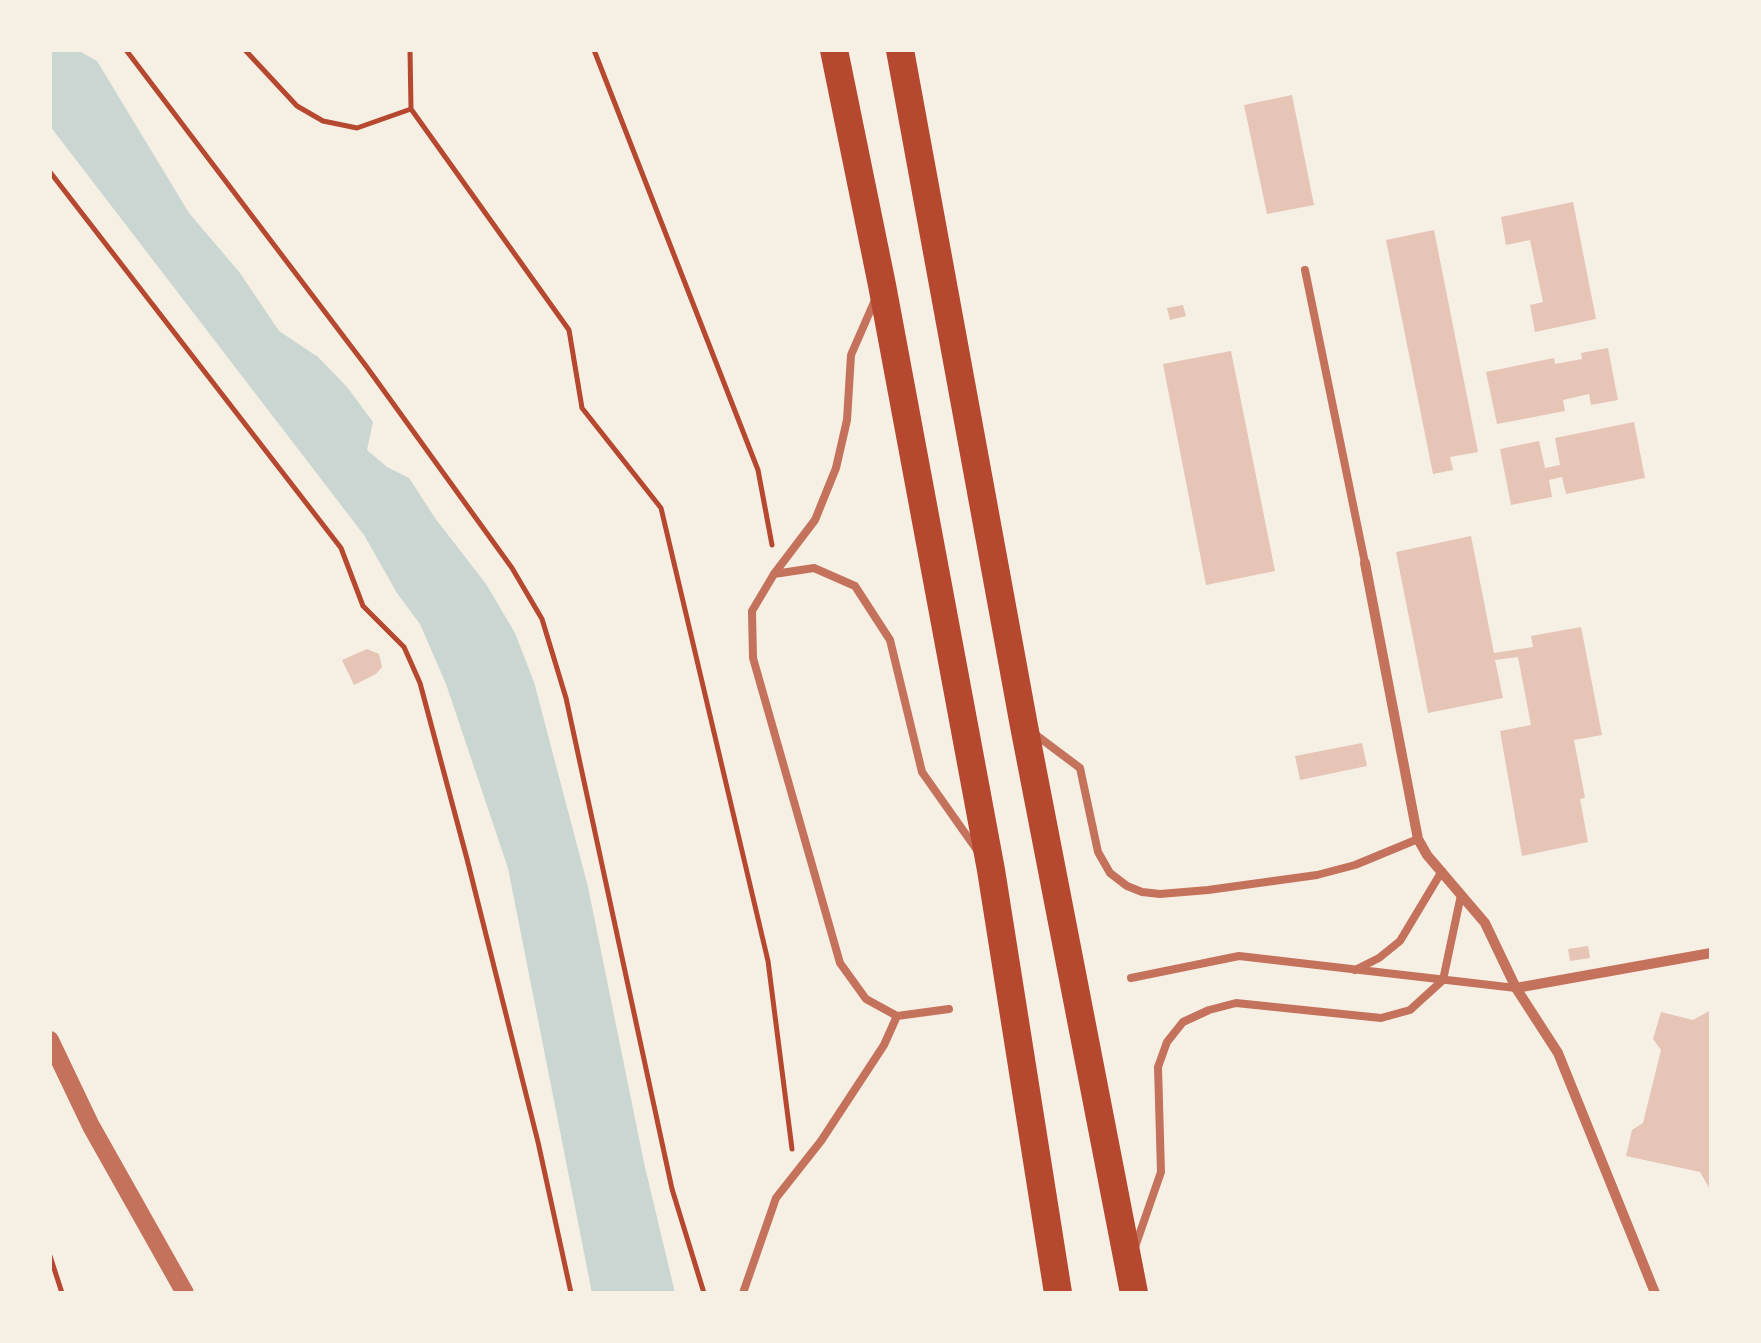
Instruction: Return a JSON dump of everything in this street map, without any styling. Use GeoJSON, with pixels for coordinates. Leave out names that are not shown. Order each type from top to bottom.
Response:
{"type":"FeatureCollection","features":[{"type":"Feature","properties":{"kind":"highway"},"geometry":{"type":"LineString","coordinates":[[834,50],[991,870],[1058,1293]]}},
{"type":"Feature","properties":{"kind":"highway"},"geometry":{"type":"LineString","coordinates":[[900,51],[1024,726],[1134,1293]]}},
{"type":"Feature","properties":{"kind":"street"},"geometry":{"type":"LineString","coordinates":[[1365,562],[1418,840],[1462,892],[1558,1054],[1655,1293]]}},
{"type":"Feature","properties":{"kind":"street"},"geometry":{"type":"LineString","coordinates":[[1516,988],[1711,953]]}},
{"type":"Feature","properties":{"kind":"street"},"geometry":{"type":"LineString","coordinates":[[50,1040],[90,1126],[185,1293]]}},
{"type":"Feature","properties":{"kind":"lane"},"geometry":{"type":"LineString","coordinates":[[1304,270],[1365,562]]}},
{"type":"Feature","properties":{"kind":"lane"},"geometry":{"type":"LineString","coordinates":[[882,285],[851,355],[847,420],[836,468],[815,520],[752,611],[753,658],[840,964],[866,1000],[897,1016],[948,1009]]}},
{"type":"Feature","properties":{"kind":"lane"},"geometry":{"type":"LineString","coordinates":[[774,574],[814,568],[854,586],[890,640],[922,772],[991,870]]}},
{"type":"Feature","properties":{"kind":"lane"},"geometry":{"type":"LineString","coordinates":[[1024,726],[1080,768],[1098,852],[1110,873],[1142,892],[1208,890],[1316,875],[1418,840]]}},
{"type":"Feature","properties":{"kind":"lane"},"geometry":{"type":"LineString","coordinates":[[1354,970],[1379,958],[1400,941],[1442,871]]}},
{"type":"Feature","properties":{"kind":"lane"},"geometry":{"type":"LineString","coordinates":[[1130,1260],[1161,1172],[1158,1067],[1167,1042],[1183,1022],[1236,1003],[1381,1018],[1410,1010],[1443,980],[1462,892]]}},
{"type":"Feature","properties":{"kind":"lane"},"geometry":{"type":"LineString","coordinates":[[1130,978],[1239,956],[1516,988]]}},
{"type":"Feature","properties":{"kind":"lane"},"geometry":{"type":"LineString","coordinates":[[743,1293],[776,1198],[821,1141],[884,1045],[897,1016]]}},
{"type":"Feature","properties":{"kind":"path"},"geometry":{"type":"LineString","coordinates":[[126,50],[366,366],[512,568],[542,619],[566,698],[672,1189],[704,1293]]}},
{"type":"Feature","properties":{"kind":"path"},"geometry":{"type":"LineString","coordinates":[[245,50],[297,106],[323,121],[357,128],[411,110]]}},
{"type":"Feature","properties":{"kind":"path"},"geometry":{"type":"LineString","coordinates":[[410,50],[411,110],[569,330],[582,408],[661,508],[768,961],[794,1175]]}},
{"type":"Feature","properties":{"kind":"path"},"geometry":{"type":"LineString","coordinates":[[594,50],[758,470],[770,521],[774,574]]}},
{"type":"Feature","properties":{"kind":"path"},"geometry":{"type":"LineString","coordinates":[[50,172],[342,548],[363,606],[404,647],[420,683],[462,841],[538,1142],[570,1293]]}},
{"type":"Feature","properties":{"kind":"path"},"geometry":{"type":"LineString","coordinates":[[50,1256],[62,1293]]}},
{"type":"Feature","properties":{"kind":"shaded area"},"geometry":{"type":"Polygon","coordinates":[[[50,50],[77,50],[97,61],[189,213],[240,273],[279,331],[318,357],[347,387],[373,422],[367,450],[387,467],[409,478],[486,584],[515,633],[534,682],[588,887],[644,1163],[675,1293],[592,1293],[508,868],[446,684],[420,624],[364,535],[50,126],[50,50]]]}},
{"type":"Feature","properties":{"kind":"building"},"geometry":{"type":"Polygon","coordinates":[[[1292,95],[1314,205],[1267,214],[1244,105],[1292,95]]]}},
{"type":"Feature","properties":{"kind":"building"},"geometry":{"type":"Polygon","coordinates":[[[1573,202],[1596,319],[1535,332],[1530,305],[1543,302],[1530,240],[1506,245],[1501,217],[1573,202]]]}},
{"type":"Feature","properties":{"kind":"building"},"geometry":{"type":"Polygon","coordinates":[[[1434,230],[1478,452],[1450,457],[1453,470],[1433,474],[1386,240],[1434,230]]]}},
{"type":"Feature","properties":{"kind":"building"},"geometry":{"type":"Polygon","coordinates":[[[1183,305],[1186,316],[1170,320],[1167,308],[1183,305]]]}},
{"type":"Feature","properties":{"kind":"building"},"geometry":{"type":"Polygon","coordinates":[[[1608,348],[1618,400],[1591,405],[1589,394],[1563,400],[1565,411],[1497,424],[1486,372],[1554,358],[1555,364],[1582,359],[1581,353],[1608,348]]]}},
{"type":"Feature","properties":{"kind":"building"},"geometry":{"type":"Polygon","coordinates":[[[1231,351],[1275,571],[1206,585],[1163,364],[1231,351]]]}},
{"type":"Feature","properties":{"kind":"building"},"geometry":{"type":"Polygon","coordinates":[[[1634,422],[1645,478],[1566,494],[1562,477],[1549,480],[1552,497],[1511,505],[1500,449],[1539,441],[1545,468],[1560,465],[1555,438],[1634,422]]]}},
{"type":"Feature","properties":{"kind":"building"},"geometry":{"type":"Polygon","coordinates":[[[1471,536],[1494,653],[1533,647],[1531,636],[1581,627],[1602,735],[1574,740],[1585,798],[1580,799],[1588,842],[1522,856],[1500,731],[1531,725],[1518,657],[1495,660],[1503,698],[1428,713],[1396,552],[1471,536]]]}},
{"type":"Feature","properties":{"kind":"building"},"geometry":{"type":"Polygon","coordinates":[[[367,649],[379,654],[382,667],[354,685],[342,660],[367,649]]]}},
{"type":"Feature","properties":{"kind":"building"},"geometry":{"type":"Polygon","coordinates":[[[1362,743],[1367,766],[1300,780],[1295,756],[1362,743]]]}},
{"type":"Feature","properties":{"kind":"building"},"geometry":{"type":"Polygon","coordinates":[[[1588,946],[1590,958],[1570,961],[1568,949],[1588,946]]]}},
{"type":"Feature","properties":{"kind":"building"},"geometry":{"type":"Polygon","coordinates":[[[1711,1010],[1711,1191],[1700,1172],[1626,1156],[1632,1130],[1643,1123],[1661,1050],[1653,1039],[1661,1012],[1693,1020],[1711,1010]]]}}]}
